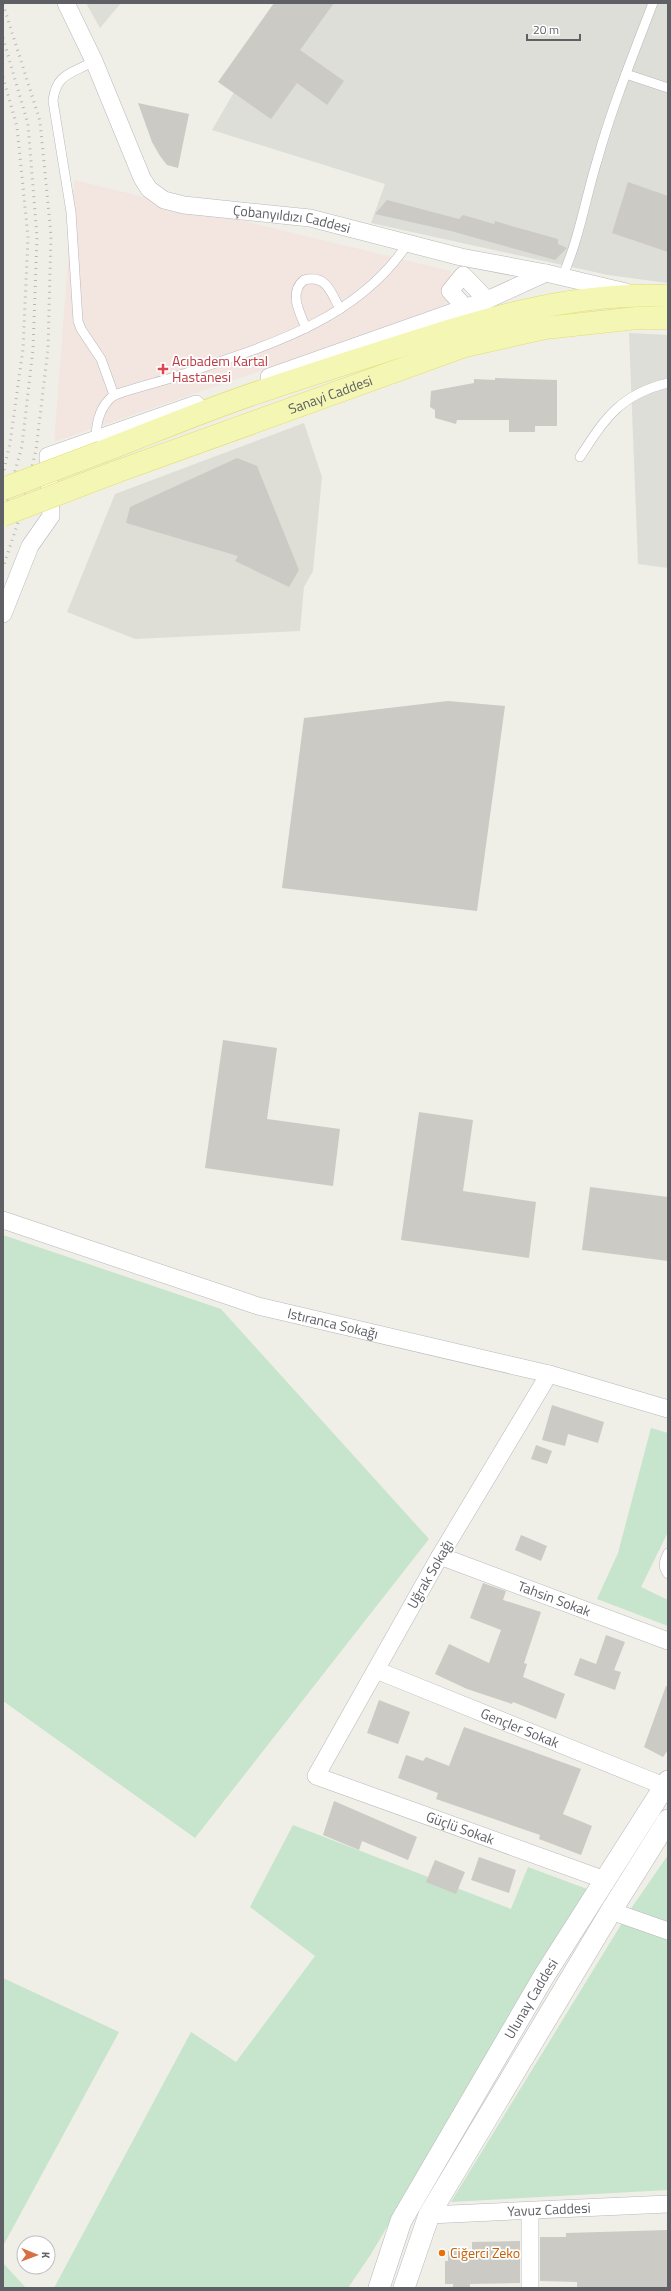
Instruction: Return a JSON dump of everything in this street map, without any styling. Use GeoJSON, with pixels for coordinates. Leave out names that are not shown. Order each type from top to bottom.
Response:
{"type":"FeatureCollection","features":[{"type":"Feature","properties":{"kind":"main road","name":"Sanayi Caddesi"},"geometry":{"type":"LineString","coordinates":[[3,489],[98,446],[260,391],[471,323],[539,307],[595,299],[636,295],[668,296]]}},
{"type":"Feature","properties":{"kind":"main road","name":"Sanayi Caddesi"},"geometry":{"type":"LineString","coordinates":[[3,515],[113,473],[465,346],[545,328],[600,321],[637,318],[668,318]]}},
{"type":"Feature","properties":{"kind":"street","name":"Çobanyıldızı Caddesi"},"geometry":{"type":"LineString","coordinates":[[66,3],[94,60],[142,178],[149,189],[164,200],[184,205],[310,218],[461,256],[554,275],[636,295]]}},
{"type":"Feature","properties":{"kind":"street"},"geometry":{"type":"LineString","coordinates":[[466,308],[450,291],[463,275],[487,300]]}},
{"type":"Feature","properties":{"kind":"street"},"geometry":{"type":"LineString","coordinates":[[3,614],[30,546],[51,516],[48,456],[98,446],[554,275],[595,299],[600,321]]}},
{"type":"Feature","properties":{"kind":"street","name":"Istıranca Sokağı"},"geometry":{"type":"LineString","coordinates":[[3,1220],[258,1306],[549,1374],[668,1409]]}},
{"type":"Feature","properties":{"kind":"street","name":"Uğrak Sokağı"},"geometry":{"type":"LineString","coordinates":[[316,1776],[440,1556],[549,1374]]}},
{"type":"Feature","properties":{"kind":"street","name":"Tahsin Sokak"},"geometry":{"type":"LineString","coordinates":[[440,1556],[668,1641]]}},
{"type":"Feature","properties":{"kind":"street","name":"Gençler Sokak"},"geometry":{"type":"LineString","coordinates":[[376,1670],[666,1783]]}},
{"type":"Feature","properties":{"kind":"street","name":"Güçlü Sokak"},"geometry":{"type":"LineString","coordinates":[[316,1776],[605,1880]]}},
{"type":"Feature","properties":{"kind":"street","name":"Ulunay Caddesi"},"geometry":{"type":"LineString","coordinates":[[379,2288],[401,2221],[544,1976],[666,1783]]}},
{"type":"Feature","properties":{"kind":"street","name":"Ulunay Caddesi"},"geometry":{"type":"LineString","coordinates":[[404,2288],[429,2215],[611,1911],[668,1820]]}},
{"type":"Feature","properties":{"kind":"street"},"geometry":{"type":"LineString","coordinates":[[611,1911],[668,1931]]}},
{"type":"Feature","properties":{"kind":"street","name":"Yavuz Caddesi"},"geometry":{"type":"LineString","coordinates":[[429,2215],[668,2204]]}},
{"type":"Feature","properties":{"kind":"street"},"geometry":{"type":"LineString","coordinates":[[530,2211],[530,2288]]}},
{"type":"Feature","properties":{"kind":"street"},"geometry":{"type":"LineString","coordinates":[[401,2221],[429,2215]]}},
{"type":"Feature","properties":{"kind":"lane"},"geometry":{"type":"LineString","coordinates":[[554,275],[573,253],[597,160],[626,74],[653,3]]}},
{"type":"Feature","properties":{"kind":"lane"},"geometry":{"type":"LineString","coordinates":[[94,60],[62,78],[55,88],[53,101],[71,212],[78,321],[81,329],[101,358],[114,395]]}},
{"type":"Feature","properties":{"kind":"lane"},"geometry":{"type":"LineString","coordinates":[[626,74],[668,88]]}},
{"type":"Feature","properties":{"kind":"lane"},"geometry":{"type":"LineString","coordinates":[[98,446],[98,418],[106,403],[114,395],[147,387],[232,357],[306,328],[340,309],[378,280],[408,243]]}},
{"type":"Feature","properties":{"kind":"lane"},"geometry":{"type":"LineString","coordinates":[[306,328],[296,300],[298,287],[304,280],[317,278],[327,284],[340,309]]}},
{"type":"Feature","properties":{"kind":"lane"},"geometry":{"type":"LineString","coordinates":[[580,457],[602,423],[623,402],[656,386],[668,383]]}},
{"type":"Feature","properties":{"kind":"lane"},"geometry":{"type":"LineString","coordinates":[[668,1553],[664,1563],[664,1569],[668,1574]]}},
{"type":"Feature","properties":{"kind":"shaded area"},"geometry":{"type":"Polygon","coordinates":[[[86,3],[121,3],[100,28],[86,3]]]}},
{"type":"Feature","properties":{"kind":"shaded area"},"geometry":{"type":"Polygon","coordinates":[[[286,3],[668,3],[668,283],[608,275],[371,223],[385,184],[212,130],[286,3]]]}},
{"type":"Feature","properties":{"kind":"shaded area","name":"Acıbadem Kartal Hastanesi"},"geometry":{"type":"Polygon","coordinates":[[[74,180],[451,271],[449,306],[54,442],[74,180]]]}},
{"type":"Feature","properties":{"kind":"shaded area"},"geometry":{"type":"Polygon","coordinates":[[[629,333],[668,335],[668,568],[638,564],[629,333]]]}},
{"type":"Feature","properties":{"kind":"shaded area"},"geometry":{"type":"Polygon","coordinates":[[[304,423],[322,477],[313,571],[304,587],[300,631],[135,639],[67,612],[115,494],[304,423]]]}},
{"type":"Feature","properties":{"kind":"green space"},"geometry":{"type":"Polygon","coordinates":[[[3,1235],[221,1309],[429,1539],[195,1838],[3,1701],[3,1235]]]}},
{"type":"Feature","properties":{"kind":"green space"},"geometry":{"type":"Polygon","coordinates":[[[651,1428],[668,1433],[668,1532],[641,1587],[668,1600],[668,1626],[597,1599],[618,1553],[651,1428]]]}},
{"type":"Feature","properties":{"kind":"green space"},"geometry":{"type":"Polygon","coordinates":[[[293,1825],[511,1909],[528,1867],[587,1889],[371,2254],[348,2288],[54,2288],[191,2032],[236,2062],[315,1956],[250,1907],[293,1825]]]}},
{"type":"Feature","properties":{"kind":"green space"},"geometry":{"type":"Polygon","coordinates":[[[668,1855],[668,2190],[451,2202],[630,1910],[668,1855]]]}},
{"type":"Feature","properties":{"kind":"green space"},"geometry":{"type":"Polygon","coordinates":[[[3,1978],[119,2032],[3,2246],[3,1978]]]}},
{"type":"Feature","properties":{"kind":"green space"},"geometry":{"type":"Polygon","coordinates":[[[3,2263],[26,2288],[3,2288],[3,2263]]]}},
{"type":"Feature","properties":{"kind":"building"},"geometry":{"type":"Polygon","coordinates":[[[274,3],[334,3],[300,50],[344,81],[327,105],[297,83],[271,119],[218,82],[274,3]]]}},
{"type":"Feature","properties":{"kind":"building"},"geometry":{"type":"Polygon","coordinates":[[[138,103],[189,114],[178,168],[167,165],[160,156],[152,142],[138,103]]]}},
{"type":"Feature","properties":{"kind":"building"},"geometry":{"type":"Polygon","coordinates":[[[628,182],[668,196],[668,252],[612,233],[628,182]]]}},
{"type":"Feature","properties":{"kind":"building"},"geometry":{"type":"Polygon","coordinates":[[[387,200],[459,219],[463,215],[494,224],[495,221],[558,239],[558,244],[567,248],[555,260],[451,231],[375,214],[387,200]]]}},
{"type":"Feature","properties":{"kind":"building"},"geometry":{"type":"Polygon","coordinates":[[[495,378],[557,380],[557,426],[535,426],[535,432],[509,432],[509,420],[457,420],[456,424],[435,418],[435,410],[430,407],[431,391],[474,383],[474,379],[495,380],[495,378]]]}},
{"type":"Feature","properties":{"kind":"building"},"geometry":{"type":"Polygon","coordinates":[[[237,458],[257,466],[299,570],[289,587],[235,561],[238,556],[126,523],[130,507],[237,458]]]}},
{"type":"Feature","properties":{"kind":"building"},"geometry":{"type":"Polygon","coordinates":[[[448,701],[505,706],[477,911],[282,888],[304,718],[448,701]]]}},
{"type":"Feature","properties":{"kind":"building"},"geometry":{"type":"Polygon","coordinates":[[[223,1040],[277,1048],[267,1119],[340,1129],[333,1186],[205,1168],[223,1040]]]}},
{"type":"Feature","properties":{"kind":"building"},"geometry":{"type":"Polygon","coordinates":[[[419,1112],[473,1120],[463,1191],[536,1202],[529,1258],[401,1240],[419,1112]]]}},
{"type":"Feature","properties":{"kind":"building"},"geometry":{"type":"Polygon","coordinates":[[[590,1187],[668,1197],[668,1261],[582,1250],[590,1187]]]}},
{"type":"Feature","properties":{"kind":"building"},"geometry":{"type":"Polygon","coordinates":[[[552,1405],[604,1422],[598,1443],[568,1434],[565,1446],[542,1440],[552,1405]]]}},
{"type":"Feature","properties":{"kind":"building"},"geometry":{"type":"Polygon","coordinates":[[[536,1445],[552,1451],[547,1464],[531,1459],[536,1445]]]}},
{"type":"Feature","properties":{"kind":"building"},"geometry":{"type":"Polygon","coordinates":[[[521,1535],[547,1546],[541,1561],[515,1550],[521,1535]]]}},
{"type":"Feature","properties":{"kind":"building"},"geometry":{"type":"Polygon","coordinates":[[[483,1583],[506,1591],[503,1600],[541,1612],[524,1663],[527,1664],[523,1677],[565,1694],[556,1719],[513,1702],[512,1704],[467,1689],[435,1674],[449,1644],[489,1663],[501,1630],[470,1618],[483,1583]]]}},
{"type":"Feature","properties":{"kind":"building"},"geometry":{"type":"Polygon","coordinates":[[[606,1635],[625,1642],[614,1670],[621,1672],[615,1690],[574,1675],[580,1658],[596,1664],[606,1635]]]}},
{"type":"Feature","properties":{"kind":"building"},"geometry":{"type":"Polygon","coordinates":[[[666,1686],[668,1687],[668,1750],[663,1757],[644,1747],[666,1686]]]}},
{"type":"Feature","properties":{"kind":"building"},"geometry":{"type":"Polygon","coordinates":[[[379,1700],[410,1712],[398,1744],[367,1733],[379,1700]]]}},
{"type":"Feature","properties":{"kind":"building"},"geometry":{"type":"Polygon","coordinates":[[[464,1727],[581,1769],[563,1814],[592,1826],[581,1855],[539,1839],[540,1835],[436,1799],[438,1793],[398,1778],[406,1755],[423,1761],[426,1757],[449,1766],[464,1727]]]}},
{"type":"Feature","properties":{"kind":"building"},"geometry":{"type":"Polygon","coordinates":[[[334,1801],[417,1837],[408,1860],[362,1841],[359,1850],[323,1835],[334,1801]]]}},
{"type":"Feature","properties":{"kind":"building"},"geometry":{"type":"Polygon","coordinates":[[[479,1857],[516,1870],[509,1893],[471,1880],[479,1857]]]}},
{"type":"Feature","properties":{"kind":"building"},"geometry":{"type":"Polygon","coordinates":[[[435,1860],[465,1872],[456,1894],[426,1882],[435,1860]]]}},
{"type":"Feature","properties":{"kind":"building"},"geometry":{"type":"Polygon","coordinates":[[[668,2230],[668,2288],[577,2288],[577,2282],[540,2281],[540,2237],[566,2237],[566,2233],[668,2230]]]}},
{"type":"Feature","properties":{"kind":"building"},"geometry":{"type":"Polygon","coordinates":[[[520,2241],[520,2283],[470,2284],[470,2287],[453,2288],[453,2284],[445,2284],[445,2261],[448,2261],[448,2251],[472,2251],[472,2242],[520,2241]]]}},
{"type":"Feature","properties":{"kind":"railway"},"geometry":{"type":"LineString","coordinates":[[3,4],[40,121],[51,235],[48,349],[36,450],[21,513],[3,568]]}},
{"type":"Feature","properties":{"kind":"railway"},"geometry":{"type":"LineString","coordinates":[[3,38],[28,124],[37,237],[33,349],[22,446],[3,515]]}},
{"type":"Feature","properties":{"kind":"railway"},"geometry":{"type":"LineString","coordinates":[[3,77],[17,127],[28,237],[23,349],[10,443],[3,474]]}},
{"type":"Feature","properties":{"kind":"place","name":"Acıbadem Kartal Hastanesi"},"geometry":{"type":"Point","coordinates":[163,369]}},
{"type":"Feature","properties":{"kind":"place","name":"Ciğerci Zeko"},"geometry":{"type":"Point","coordinates":[442,2253]}}]}
